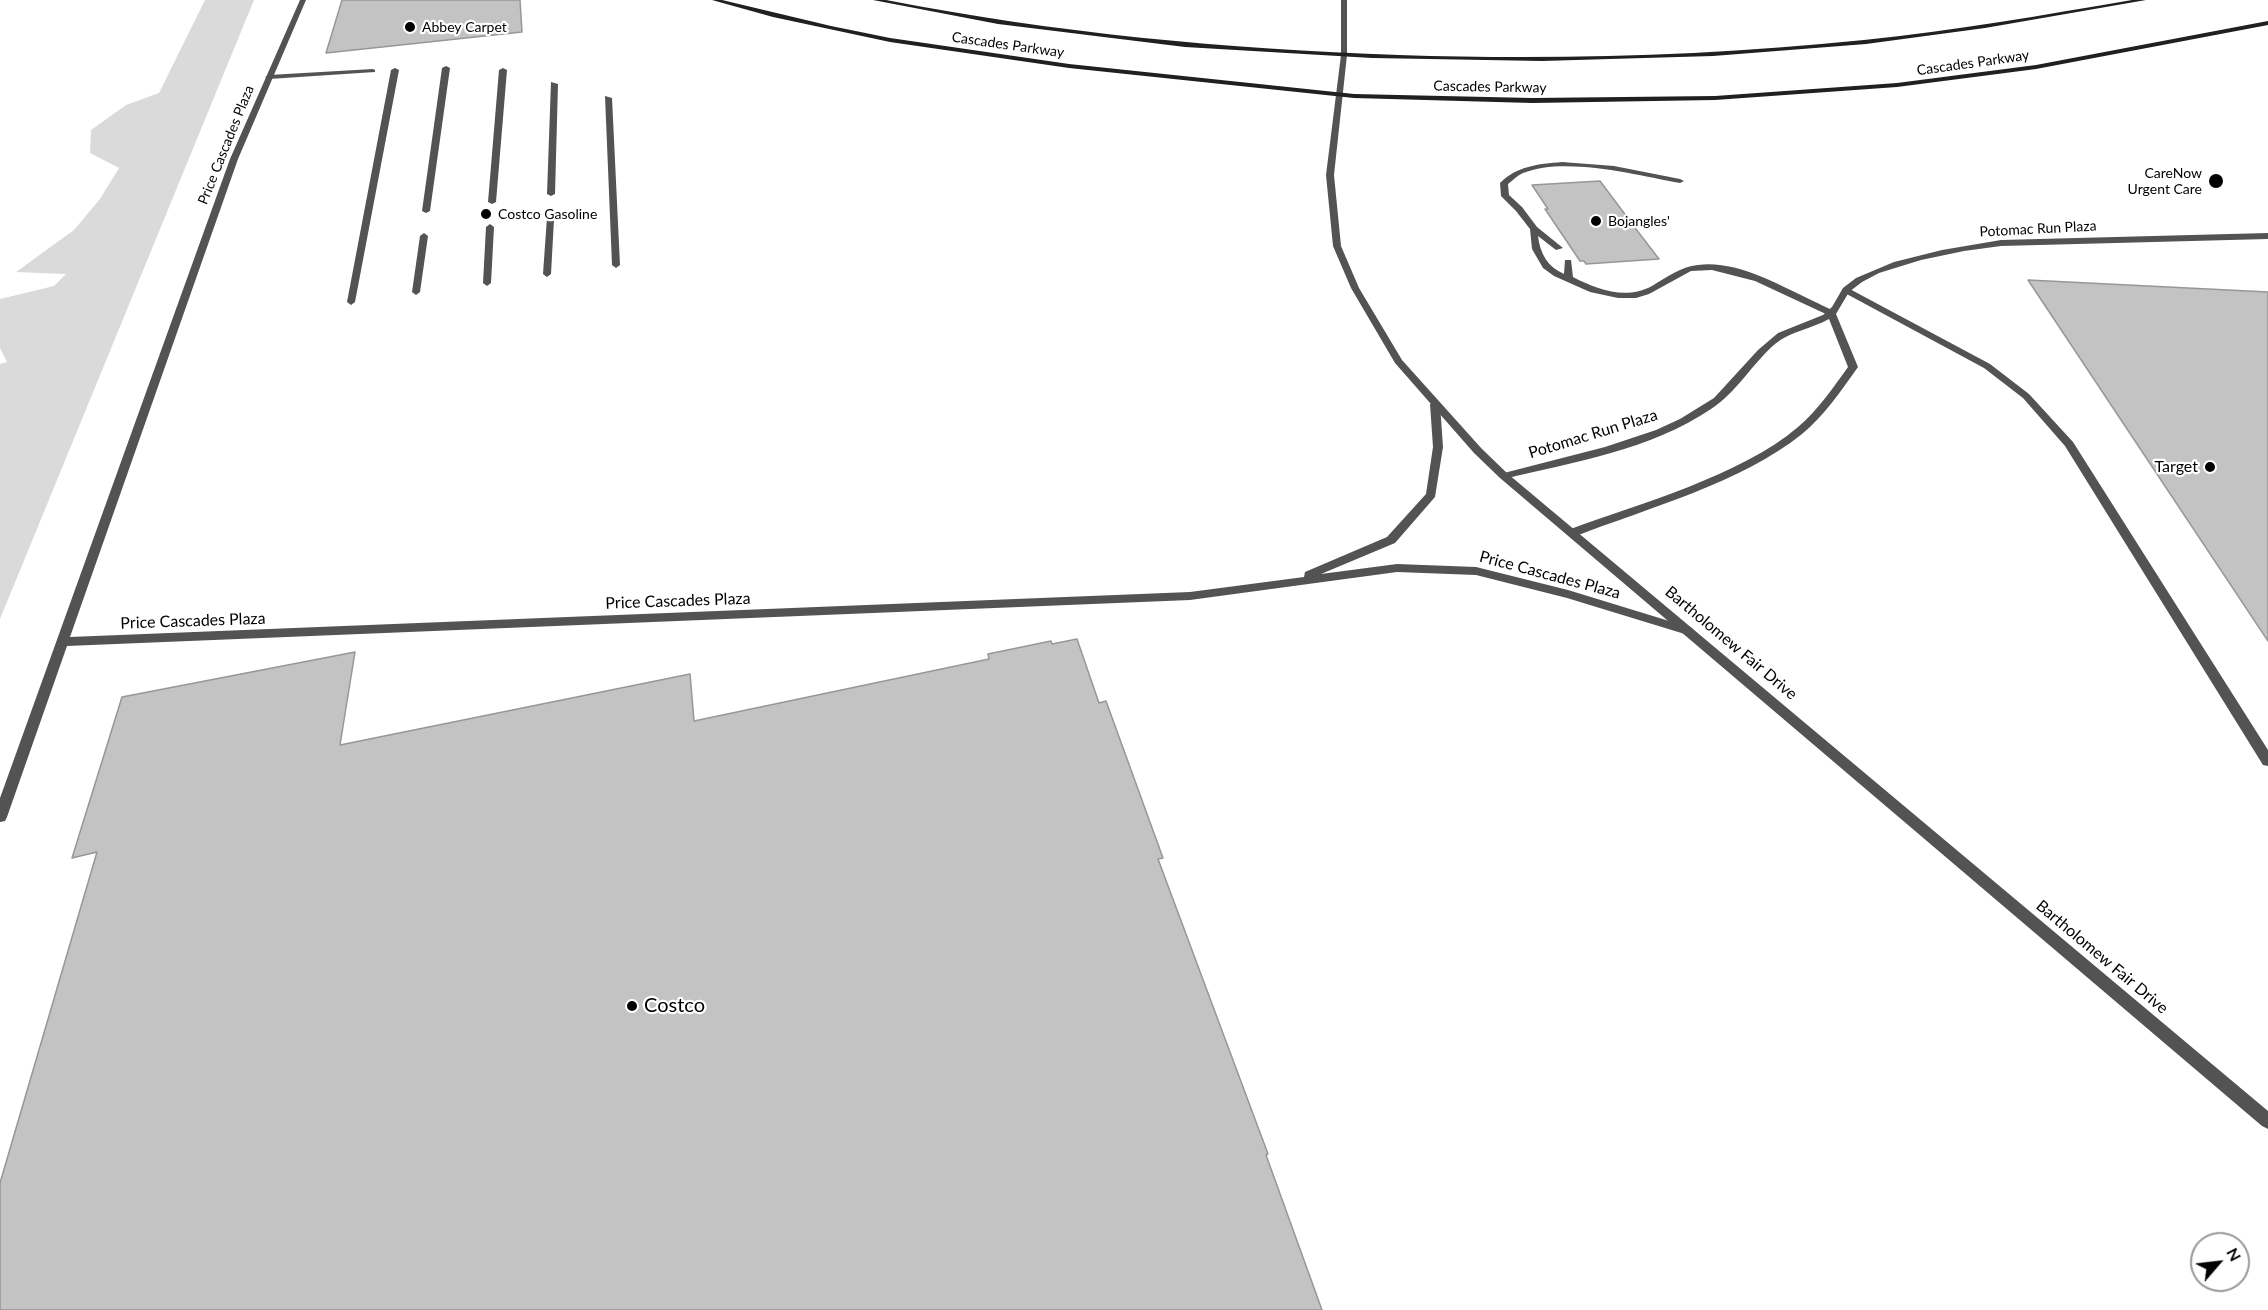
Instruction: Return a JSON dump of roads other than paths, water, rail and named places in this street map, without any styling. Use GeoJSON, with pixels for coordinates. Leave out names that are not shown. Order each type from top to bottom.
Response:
{"type":"FeatureCollection","features":[{"type":"Feature","properties":{"kind":"main road","name":"Cascades Parkway"},"geometry":{"type":"LineString","coordinates":[[715,0],[850,32],[968,52],[1113,72],[1339,95],[1584,101],[1818,92],[1959,78],[2062,63],[2268,23]]}},
{"type":"Feature","properties":{"kind":"main road","name":"Cascades Parkway"},"geometry":{"type":"LineString","coordinates":[[876,0],[1013,24],[1154,41],[1344,55],[1535,60],[1756,52],[1893,39],[2017,22],[2143,0]]}},
{"type":"Feature","properties":{"kind":"street","name":"Price Cascades Plaza"},"geometry":{"type":"LineString","coordinates":[[0,817],[234,159],[303,0]]}},
{"type":"Feature","properties":{"kind":"street","name":"Bartholomew Fair Drive"},"geometry":{"type":"LineString","coordinates":[[1344,0],[1344,55],[1330,175],[1337,246],[1376,326],[1398,362],[1504,476],[2268,1121]]}},
{"type":"Feature","properties":{"kind":"street"},"geometry":{"type":"LineString","coordinates":[[426,211],[446,68]]}},
{"type":"Feature","properties":{"kind":"street"},"geometry":{"type":"LineString","coordinates":[[492,202],[503,69]]}},
{"type":"Feature","properties":{"kind":"street"},"geometry":{"type":"LineString","coordinates":[[351,302],[395,70]]}},
{"type":"Feature","properties":{"kind":"street"},"geometry":{"type":"LineString","coordinates":[[269,77],[373,71]]}},
{"type":"Feature","properties":{"kind":"street"},"geometry":{"type":"LineString","coordinates":[[551,194],[554,84]]}},
{"type":"Feature","properties":{"kind":"street"},"geometry":{"type":"LineString","coordinates":[[608,98],[616,265]]}},
{"type":"Feature","properties":{"kind":"street"},"geometry":{"type":"LineString","coordinates":[[1559,248],[1534,229],[1504,192],[1504,183],[1510,175],[1526,167],[1569,164],[1680,181]]}},
{"type":"Feature","properties":{"kind":"street"},"geometry":{"type":"LineString","coordinates":[[547,274],[550,219]]}},
{"type":"Feature","properties":{"kind":"street"},"geometry":{"type":"LineString","coordinates":[[487,283],[490,227]]}},
{"type":"Feature","properties":{"kind":"street"},"geometry":{"type":"LineString","coordinates":[[1534,229],[1532,240],[1535,250],[1547,268],[1596,291],[1625,296],[1645,292],[1682,270],[1712,267],[1757,280],[1831,314],[1853,367],[1826,404],[1790,438],[1708,481],[1572,533]]}},
{"type":"Feature","properties":{"kind":"street"},"geometry":{"type":"LineString","coordinates":[[416,292],[424,236]]}},
{"type":"Feature","properties":{"kind":"street","name":"Potomac Run Plaza"},"geometry":{"type":"LineString","coordinates":[[1504,476],[1640,440],[1689,418],[1709,407],[1730,389],[1781,335],[1831,314],[1845,290],[1871,275],[1896,265],[1964,248],[2001,243],[2268,236]]}},
{"type":"Feature","properties":{"kind":"street"},"geometry":{"type":"LineString","coordinates":[[1568,262],[1569,279]]}},
{"type":"Feature","properties":{"kind":"street"},"geometry":{"type":"LineString","coordinates":[[1845,290],[1987,366],[2026,396],[2069,444],[2268,761]]}},
{"type":"Feature","properties":{"kind":"street","name":"Price Cascades Plaza"},"geometry":{"type":"LineString","coordinates":[[1294,581],[1391,540],[1431,495],[1438,447],[1435,404]]}},
{"type":"Feature","properties":{"kind":"street","name":"Price Cascades Plaza"},"geometry":{"type":"LineString","coordinates":[[63,642],[1190,596],[1397,568],[1476,571],[1568,594],[1689,631]]}},
{"type":"Feature","properties":{"kind":"place","name":"Abbey Carpet"},"geometry":{"type":"Point","coordinates":[410,27]}},
{"type":"Feature","properties":{"kind":"place","name":"CareNow Urgent Care"},"geometry":{"type":"Point","coordinates":[2216,181]}},
{"type":"Feature","properties":{"kind":"place","name":"Costco Gasoline"},"geometry":{"type":"Point","coordinates":[486,214]}},
{"type":"Feature","properties":{"kind":"place","name":"Bojangles'"},"geometry":{"type":"Point","coordinates":[1596,221]}},
{"type":"Feature","properties":{"kind":"place","name":"Target"},"geometry":{"type":"Point","coordinates":[2210,467]}},
{"type":"Feature","properties":{"kind":"place","name":"Costco"},"geometry":{"type":"Point","coordinates":[632,1006]}}]}
